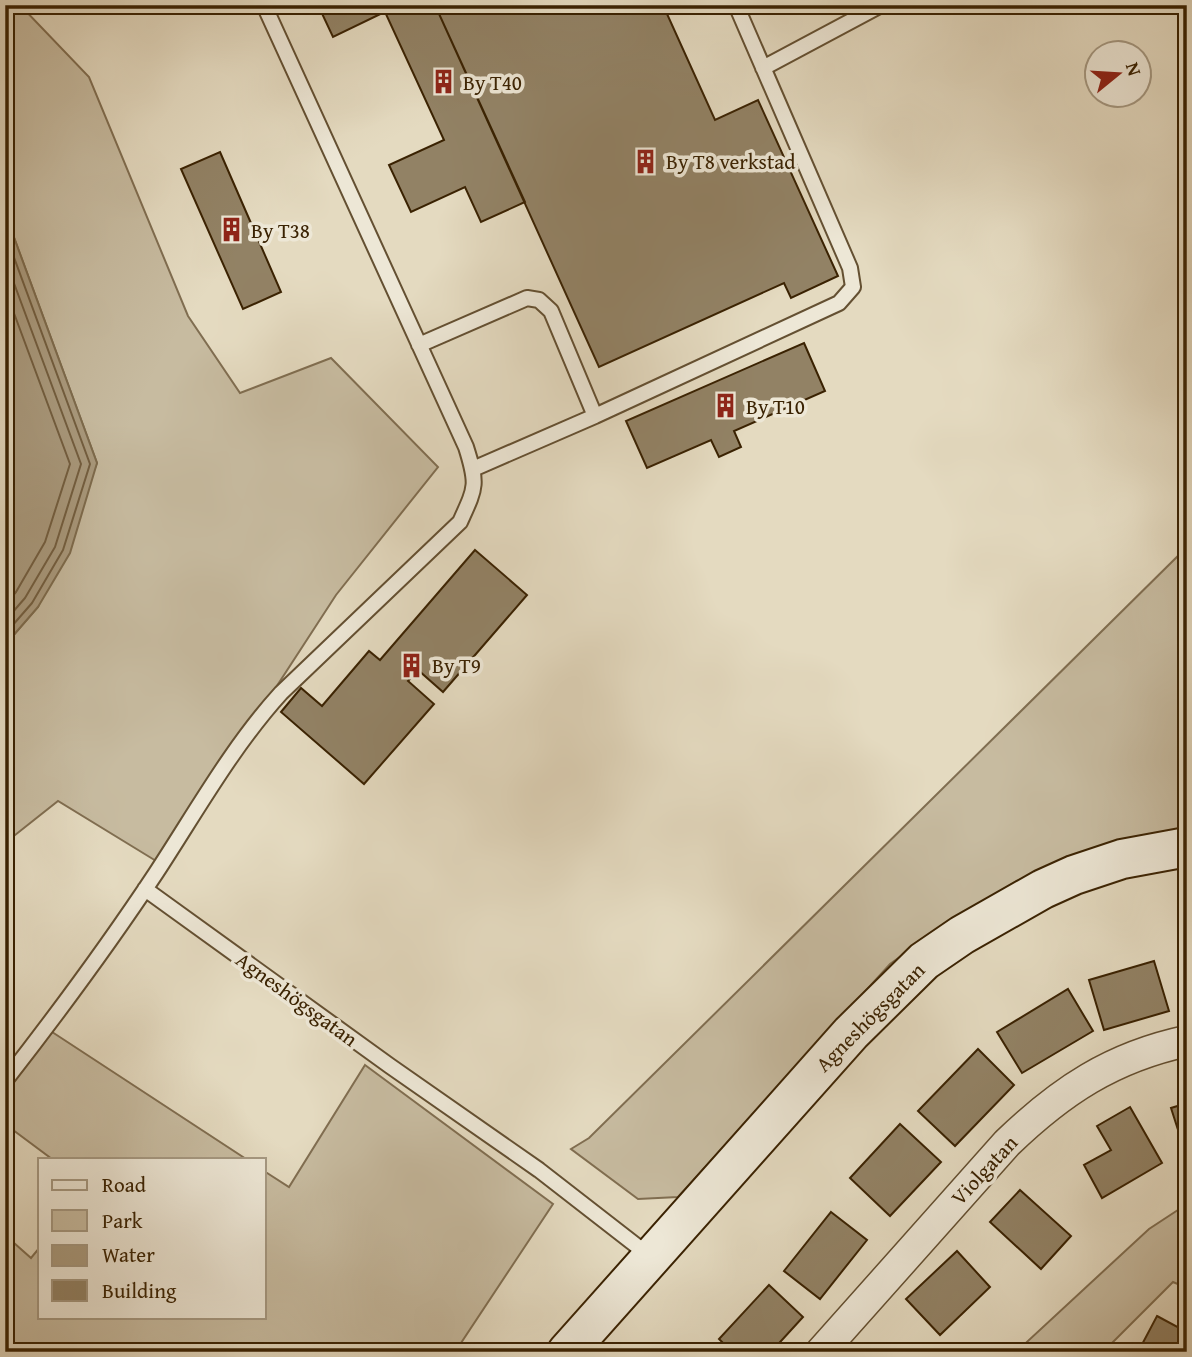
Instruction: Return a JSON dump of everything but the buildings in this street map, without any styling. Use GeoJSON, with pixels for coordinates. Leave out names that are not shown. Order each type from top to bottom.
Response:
{"type":"FeatureCollection","features":[{"type":"Feature","properties":{"kind":"street","name":"Agneshögsgatan"},"geometry":{"type":"LineString","coordinates":[[567,1352],[851,1032],[924,961],[962,935],[1054,884],[1122,859],[1187,847]]}},
{"type":"Feature","properties":{"kind":"street","name":"Violgatan"},"geometry":{"type":"LineString","coordinates":[[821,1352],[1007,1143],[1034,1117],[1064,1093],[1106,1069],[1144,1053],[1187,1041]]}},
{"type":"Feature","properties":{"kind":"lane"},"geometry":{"type":"LineString","coordinates":[[5,1081],[45,1030],[145,888],[257,720],[281,693],[460,522],[474,491],[466,447],[264,5]]}},
{"type":"Feature","properties":{"kind":"lane"},"geometry":{"type":"LineString","coordinates":[[472,469],[595,416],[839,303],[853,286],[850,268],[736,5]]}},
{"type":"Feature","properties":{"kind":"lane"},"geometry":{"type":"LineString","coordinates":[[763,68],[881,5]]}},
{"type":"Feature","properties":{"kind":"lane"},"geometry":{"type":"LineString","coordinates":[[419,345],[527,298],[539,300],[551,311],[595,416]]}},
{"type":"Feature","properties":{"kind":"lane","name":"Agneshögsgatan"},"geometry":{"type":"LineString","coordinates":[[145,888],[390,1066],[539,1170],[652,1258]]}},
{"type":"Feature","properties":{"kind":"green space"},"geometry":{"type":"Polygon","coordinates":[[[5,5],[20,5],[89,77],[188,316],[240,393],[331,358],[438,467],[336,595],[161,864],[58,801],[5,843],[5,645],[38,607],[97,463],[5,213],[5,5]]]}},
{"type":"Feature","properties":{"kind":"green space"},"geometry":{"type":"Polygon","coordinates":[[[1187,547],[1187,828],[1104,847],[1017,881],[949,922],[890,964],[678,1197],[638,1199],[571,1149],[589,1138],[1187,547]]]}},
{"type":"Feature","properties":{"kind":"green space"},"geometry":{"type":"Polygon","coordinates":[[[46,1028],[244,1158],[51,1158],[5,1124],[5,1081],[46,1028]]]}},
{"type":"Feature","properties":{"kind":"green space"},"geometry":{"type":"Polygon","coordinates":[[[365,1065],[553,1204],[455,1352],[5,1352],[5,1235],[31,1258],[38,1249],[38,1318],[266,1318],[266,1172],[289,1187],[365,1065]]]}},
{"type":"Feature","properties":{"kind":"green space"},"geometry":{"type":"Polygon","coordinates":[[[1187,1204],[1187,1288],[1173,1282],[1103,1352],[1016,1352],[1149,1229],[1187,1204]]]}},
{"type":"Feature","properties":{"kind":"water"},"geometry":{"type":"Polygon","coordinates":[[[5,213],[97,463],[70,553],[38,607],[5,645],[5,213]]]}},
{"type":"Feature","properties":{"kind":"place","name":"By T40"},"geometry":{"type":"Point","coordinates":[443,82]}},
{"type":"Feature","properties":{"kind":"place","name":"By T8 verkstad"},"geometry":{"type":"Point","coordinates":[646,161]}},
{"type":"Feature","properties":{"kind":"place","name":"By T38"},"geometry":{"type":"Point","coordinates":[231,230]}},
{"type":"Feature","properties":{"kind":"place","name":"By T10"},"geometry":{"type":"Point","coordinates":[726,406]}},
{"type":"Feature","properties":{"kind":"place","name":"By T9"},"geometry":{"type":"Point","coordinates":[412,665]}}]}
